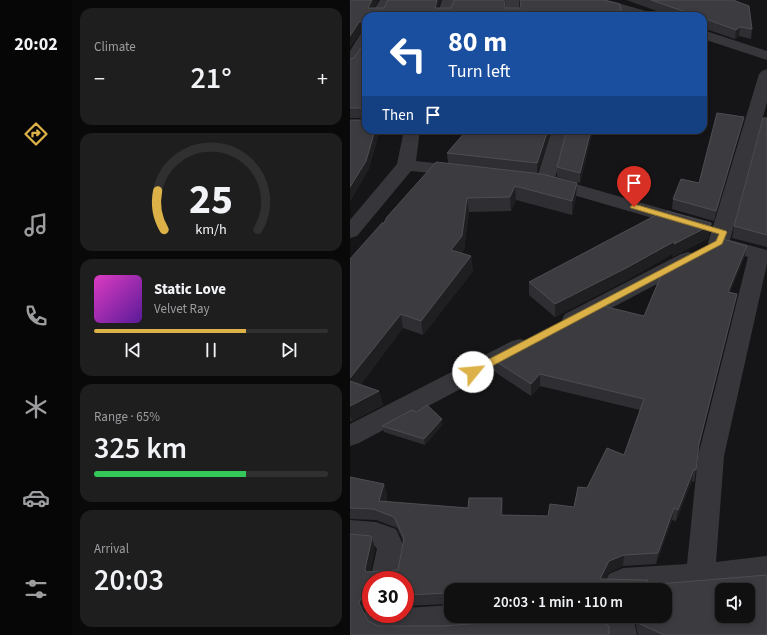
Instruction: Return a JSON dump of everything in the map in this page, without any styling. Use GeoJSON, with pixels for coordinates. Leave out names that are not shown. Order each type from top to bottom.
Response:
{"type":"FeatureCollection","features":[{"type":"Feature","properties":{"kind":"street"},"geometry":{"type":"LineString","coordinates":[[380,12],[387,0]]}},
{"type":"Feature","properties":{"kind":"street"},"geometry":{"type":"LineString","coordinates":[[445,12],[449,0]]}},
{"type":"Feature","properties":{"kind":"street"},"geometry":{"type":"LineString","coordinates":[[512,0],[513,12]]}},
{"type":"Feature","properties":{"kind":"street"},"geometry":{"type":"LineString","coordinates":[[593,0],[634,12]]}},
{"type":"Feature","properties":{"kind":"street"},"geometry":{"type":"LineString","coordinates":[[707,35],[767,56]]}},
{"type":"Feature","properties":{"kind":"street"},"geometry":{"type":"LineString","coordinates":[[350,64],[362,43]]}},
{"type":"Feature","properties":{"kind":"street"},"geometry":{"type":"LineString","coordinates":[[350,436],[545,334],[713,232],[761,120],[767,74]]}},
{"type":"Feature","properties":{"kind":"street"},"geometry":{"type":"LineString","coordinates":[[350,232],[406,166],[411,134]]}},
{"type":"Feature","properties":{"kind":"street"},"geometry":{"type":"LineString","coordinates":[[561,134],[558,136],[537,180],[713,232],[763,256],[711,456],[700,577]]}},
{"type":"Feature","properties":{"kind":"street"},"geometry":{"type":"LineString","coordinates":[[406,166],[475,173]]}},
{"type":"Feature","properties":{"kind":"street"},"geometry":{"type":"LineString","coordinates":[[350,532],[376,534],[386,538],[391,549],[387,571]]}},
{"type":"Feature","properties":{"kind":"street"},"geometry":{"type":"LineString","coordinates":[[621,583],[700,577],[767,569]]}},
{"type":"Feature","properties":{"kind":"street"},"geometry":{"type":"LineString","coordinates":[[414,622],[444,620]]}},
{"type":"Feature","properties":{"kind":"street"},"geometry":{"type":"LineString","coordinates":[[390,623],[406,623]]}},
{"type":"Feature","properties":{"kind":"street"},"geometry":{"type":"LineString","coordinates":[[619,623],[622,635]]}},
{"type":"Feature","properties":{"kind":"building"},"geometry":{"type":"Polygon","coordinates":[[[350,0],[372,0],[368,8],[384,8],[388,0],[437,0],[435,8],[451,8],[454,0],[504,0],[505,8],[521,8],[520,0],[604,0],[620,4],[621,12],[362,12],[362,21],[359,22],[350,36],[350,0]]]}},
{"type":"Feature","properties":{"kind":"building"},"geometry":{"type":"Polygon","coordinates":[[[651,0],[733,0],[749,6],[752,29],[740,27],[736,30],[707,19],[707,12],[686,12],[651,0]]]}},
{"type":"Feature","properties":{"kind":"building"},"geometry":{"type":"Polygon","coordinates":[[[362,46],[362,108],[350,108],[350,59],[354,58],[362,46]]]}},
{"type":"Feature","properties":{"kind":"building"},"geometry":{"type":"Polygon","coordinates":[[[717,113],[744,117],[716,211],[673,199],[681,179],[699,183],[717,113]]]}},
{"type":"Feature","properties":{"kind":"building"},"geometry":{"type":"Polygon","coordinates":[[[763,118],[767,118],[767,235],[734,226],[763,118]]]}},
{"type":"Feature","properties":{"kind":"building"},"geometry":{"type":"Polygon","coordinates":[[[350,120],[362,120],[362,134],[374,134],[366,161],[350,187],[350,120]]]}},
{"type":"Feature","properties":{"kind":"building"},"geometry":{"type":"Polygon","coordinates":[[[464,134],[547,134],[537,163],[447,153],[464,134]]]}},
{"type":"Feature","properties":{"kind":"building"},"geometry":{"type":"Polygon","coordinates":[[[566,134],[590,134],[580,173],[557,167],[566,134]]]}},
{"type":"Feature","properties":{"kind":"building"},"geometry":{"type":"Polygon","coordinates":[[[436,162],[542,174],[577,183],[572,201],[515,186],[510,197],[467,198],[462,236],[451,250],[471,256],[421,321],[401,314],[350,378],[350,259],[382,223],[384,223],[387,217],[436,162]]]}},
{"type":"Feature","properties":{"kind":"building"},"geometry":{"type":"Polygon","coordinates":[[[667,211],[711,223],[711,225],[674,244],[675,241],[555,304],[529,282],[660,213],[666,215],[667,211]]]}},
{"type":"Feature","properties":{"kind":"building"},"geometry":{"type":"Polygon","coordinates":[[[723,239],[747,246],[728,292],[737,294],[699,444],[696,470],[694,469],[678,510],[674,508],[658,553],[624,555],[609,561],[600,579],[648,580],[647,583],[444,583],[444,593],[414,595],[414,571],[382,571],[398,570],[404,538],[394,517],[373,509],[350,508],[350,477],[384,484],[379,501],[468,508],[469,498],[502,498],[501,515],[548,516],[550,504],[574,507],[578,487],[587,488],[607,448],[624,455],[644,399],[540,374],[531,384],[494,360],[599,305],[644,316],[663,271],[723,239]]]}},
{"type":"Feature","properties":{"kind":"building"},"geometry":{"type":"Polygon","coordinates":[[[350,381],[379,391],[350,406],[350,381]]]}},
{"type":"Feature","properties":{"kind":"building"},"geometry":{"type":"Polygon","coordinates":[[[427,405],[442,419],[424,439],[382,426],[412,410],[417,412],[427,405]]]}},
{"type":"Feature","properties":{"kind":"building"},"geometry":{"type":"Polygon","coordinates":[[[350,534],[371,536],[372,538],[366,571],[362,571],[362,596],[359,603],[362,609],[362,623],[372,623],[378,626],[441,626],[484,623],[606,623],[606,625],[609,626],[609,635],[350,635],[350,534]]]}},
{"type":"Feature","properties":{"kind":"building"},"geometry":{"type":"Polygon","coordinates":[[[767,575],[767,635],[664,635],[640,624],[672,623],[672,583],[670,583],[767,575]]]}},
{"type":"Feature","properties":{"kind":"route"},"geometry":{"type":"LineString","coordinates":[[473,372],[719,242],[723,232],[634,207]]}}]}
